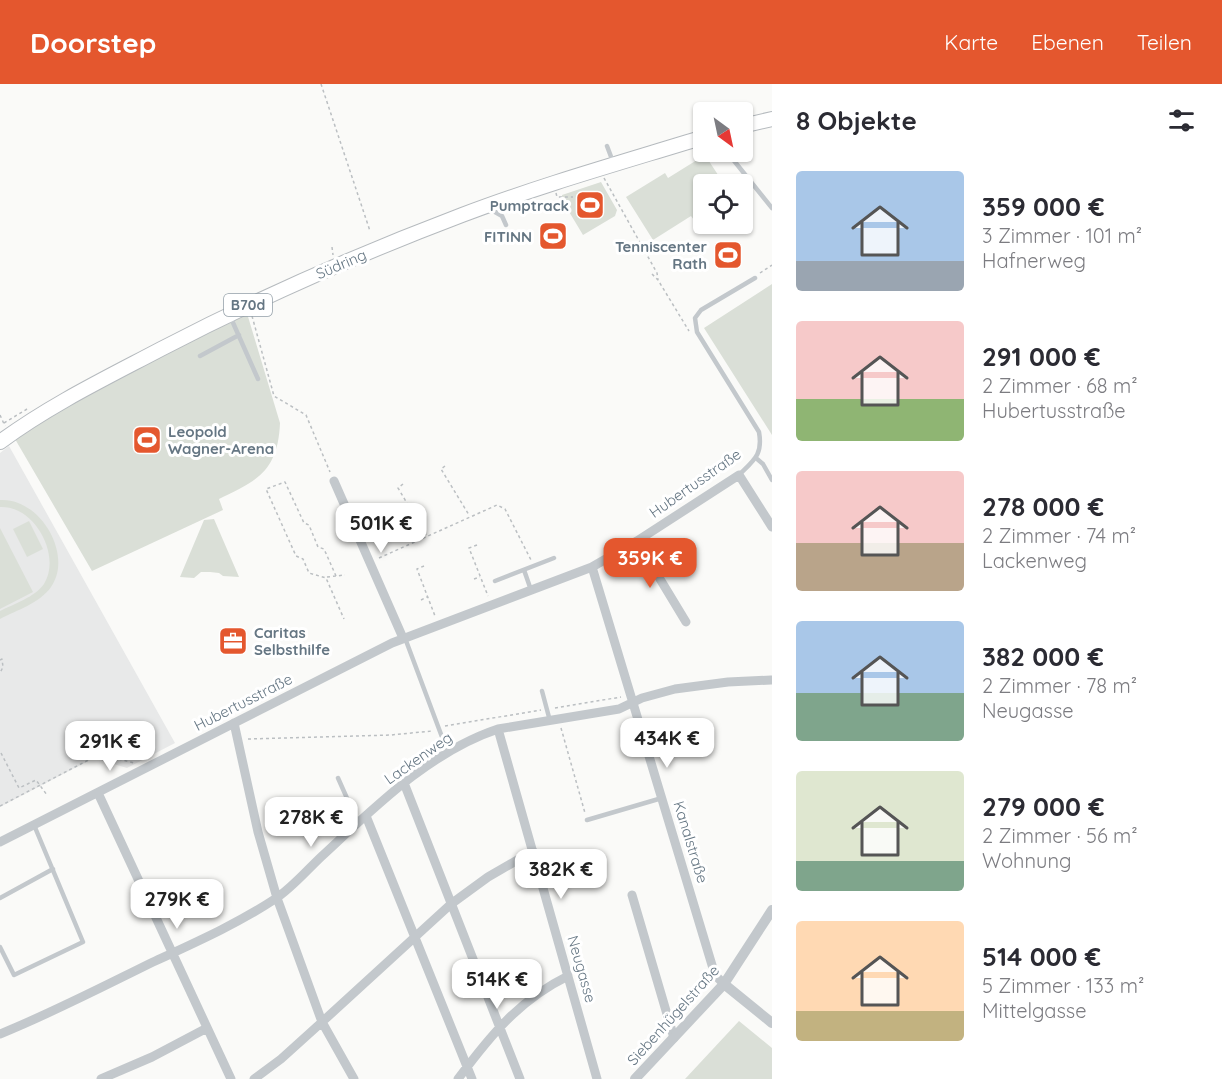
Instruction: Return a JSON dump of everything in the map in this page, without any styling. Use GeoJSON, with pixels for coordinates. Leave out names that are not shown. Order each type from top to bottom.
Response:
{"type":"FeatureCollection","features":[{"type":"Feature","properties":{"kind":"main road"},"geometry":{"type":"LineString","coordinates":[[753,123],[772,119]]}},
{"type":"Feature","properties":{"kind":"main road","name":"Südring"},"geometry":{"type":"LineString","coordinates":[[0,442],[96,383],[229,314],[335,265],[486,207],[693,140]]}},
{"type":"Feature","properties":{"kind":"street"},"geometry":{"type":"LineString","coordinates":[[739,475],[772,526]]}},
{"type":"Feature","properties":{"kind":"street","name":"Hubertusstraße"},"geometry":{"type":"LineString","coordinates":[[0,842],[404,638],[592,567],[637,541],[739,475]]}},
{"type":"Feature","properties":{"kind":"street"},"geometry":{"type":"LineString","coordinates":[[334,481],[404,638]]}},
{"type":"Feature","properties":{"kind":"street"},"geometry":{"type":"LineString","coordinates":[[637,541],[686,622]]}},
{"type":"Feature","properties":{"kind":"street","name":"Kanalstraße"},"geometry":{"type":"LineString","coordinates":[[592,567],[715,975],[724,984]]}},
{"type":"Feature","properties":{"kind":"street","name":"Lackenweg"},"geometry":{"type":"LineString","coordinates":[[0,1034],[173,953],[238,921],[277,898],[404,783],[476,737],[498,729],[620,709],[632,699],[675,689],[728,682],[771,680]]}},
{"type":"Feature","properties":{"kind":"street"},"geometry":{"type":"LineString","coordinates":[[234,723],[258,832],[277,898],[322,1022],[354,1079]]}},
{"type":"Feature","properties":{"kind":"street","name":"Neugasse"},"geometry":{"type":"LineString","coordinates":[[498,729],[597,1079]]}},
{"type":"Feature","properties":{"kind":"street"},"geometry":{"type":"LineString","coordinates":[[404,783],[520,1079]]}},
{"type":"Feature","properties":{"kind":"street"},"geometry":{"type":"LineString","coordinates":[[98,793],[231,1079]]}},
{"type":"Feature","properties":{"kind":"street"},"geometry":{"type":"LineString","coordinates":[[366,816],[472,1079]]}},
{"type":"Feature","properties":{"kind":"street"},"geometry":{"type":"LineString","coordinates":[[254,1079],[281,1059],[451,904],[488,877],[533,851]]}},
{"type":"Feature","properties":{"kind":"street"},"geometry":{"type":"LineString","coordinates":[[632,895],[674,1038]]}},
{"type":"Feature","properties":{"kind":"street","name":"Siebenhügelstraße"},"geometry":{"type":"LineString","coordinates":[[635,1079],[724,984],[772,910]]}},
{"type":"Feature","properties":{"kind":"street"},"geometry":{"type":"LineString","coordinates":[[458,1079],[499,1027],[532,997],[568,976]]}},
{"type":"Feature","properties":{"kind":"street"},"geometry":{"type":"LineString","coordinates":[[724,984],[772,1023]]}},
{"type":"Feature","properties":{"kind":"street"},"geometry":{"type":"LineString","coordinates":[[101,1079],[152,1057],[207,1028]]}},
{"type":"Feature","properties":{"kind":"lane"},"geometry":{"type":"LineString","coordinates":[[606,146],[614,164]]}},
{"type":"Feature","properties":{"kind":"lane"},"geometry":{"type":"LineString","coordinates":[[735,162],[772,208]]}},
{"type":"Feature","properties":{"kind":"lane"},"geometry":{"type":"LineString","coordinates":[[502,216],[510,199]]}},
{"type":"Feature","properties":{"kind":"lane"},"geometry":{"type":"LineString","coordinates":[[486,207],[502,216],[506,225]]}},
{"type":"Feature","properties":{"kind":"lane"},"geometry":{"type":"LineString","coordinates":[[700,336],[695,318],[701,310],[755,278]]}},
{"type":"Feature","properties":{"kind":"lane"},"geometry":{"type":"LineString","coordinates":[[229,314],[258,379]]}},
{"type":"Feature","properties":{"kind":"lane"},"geometry":{"type":"LineString","coordinates":[[200,356],[238,336]]}},
{"type":"Feature","properties":{"kind":"lane","name":"Hubertusstraße"},"geometry":{"type":"LineString","coordinates":[[700,336],[759,432],[761,446],[756,458],[739,475]]}},
{"type":"Feature","properties":{"kind":"lane"},"geometry":{"type":"LineString","coordinates":[[756,458],[763,464],[772,480]]}},
{"type":"Feature","properties":{"kind":"lane"},"geometry":{"type":"LineString","coordinates":[[495,581],[554,558]]}},
{"type":"Feature","properties":{"kind":"lane"},"geometry":{"type":"LineString","coordinates":[[524,570],[531,590]]}},
{"type":"Feature","properties":{"kind":"lane"},"geometry":{"type":"LineString","coordinates":[[404,638],[448,753]]}},
{"type":"Feature","properties":{"kind":"lane"},"geometry":{"type":"LineString","coordinates":[[542,691],[547,709],[554,720]]}},
{"type":"Feature","properties":{"kind":"lane"},"geometry":{"type":"LineString","coordinates":[[338,778],[358,823]]}},
{"type":"Feature","properties":{"kind":"lane"},"geometry":{"type":"LineString","coordinates":[[587,820],[662,798]]}},
{"type":"Feature","properties":{"kind":"lane"},"geometry":{"type":"LineString","coordinates":[[0,947],[14,975],[83,942],[34,825]]}},
{"type":"Feature","properties":{"kind":"lane"},"geometry":{"type":"LineString","coordinates":[[0,898],[53,869]]}},
{"type":"Feature","properties":{"kind":"path"},"geometry":{"type":"LineString","coordinates":[[321,84],[370,231]]}},
{"type":"Feature","properties":{"kind":"path"},"geometry":{"type":"LineString","coordinates":[[602,174],[657,273],[658,280]]}},
{"type":"Feature","properties":{"kind":"path"},"geometry":{"type":"LineString","coordinates":[[555,191],[557,197],[573,197]]}},
{"type":"Feature","properties":{"kind":"path"},"geometry":{"type":"LineString","coordinates":[[755,278],[772,265]]}},
{"type":"Feature","properties":{"kind":"path"},"geometry":{"type":"LineString","coordinates":[[652,274],[658,280],[688,330],[694,336],[700,336]]}},
{"type":"Feature","properties":{"kind":"path"},"geometry":{"type":"LineString","coordinates":[[251,313],[274,396],[306,415],[334,481]]}},
{"type":"Feature","properties":{"kind":"path"},"geometry":{"type":"LineString","coordinates":[[445,466],[441,468],[470,516]]}},
{"type":"Feature","properties":{"kind":"path"},"geometry":{"type":"LineString","coordinates":[[336,576],[324,549],[318,547],[309,525],[304,523],[285,482],[266,489],[296,556],[303,559],[309,573],[326,578],[345,575]]}},
{"type":"Feature","properties":{"kind":"path"},"geometry":{"type":"LineString","coordinates":[[403,484],[398,488],[427,536]]}},
{"type":"Feature","properties":{"kind":"path"},"geometry":{"type":"LineString","coordinates":[[457,495],[461,492]]}},
{"type":"Feature","properties":{"kind":"path"},"geometry":{"type":"LineString","coordinates":[[370,563],[496,504],[506,509],[533,566]]}},
{"type":"Feature","properties":{"kind":"path"},"geometry":{"type":"LineString","coordinates":[[414,514],[418,511]]}},
{"type":"Feature","properties":{"kind":"path"},"geometry":{"type":"LineString","coordinates":[[477,545],[469,548],[492,605]]}},
{"type":"Feature","properties":{"kind":"path"},"geometry":{"type":"LineString","coordinates":[[424,566],[417,569],[439,625]]}},
{"type":"Feature","properties":{"kind":"path"},"geometry":{"type":"LineString","coordinates":[[474,579],[481,577]]}},
{"type":"Feature","properties":{"kind":"path"},"geometry":{"type":"LineString","coordinates":[[326,578],[344,619]]}},
{"type":"Feature","properties":{"kind":"path"},"geometry":{"type":"LineString","coordinates":[[421,600],[428,597]]}},
{"type":"Feature","properties":{"kind":"path"},"geometry":{"type":"LineString","coordinates":[[0,660],[2,659],[3,667],[0,673]]}},
{"type":"Feature","properties":{"kind":"path"},"geometry":{"type":"LineString","coordinates":[[238,739],[391,735],[438,729],[547,709],[632,699]]}},
{"type":"Feature","properties":{"kind":"path"},"geometry":{"type":"LineString","coordinates":[[554,720],[587,820]]}},
{"type":"Feature","properties":{"kind":"path"},"geometry":{"type":"LineString","coordinates":[[4,751],[0,753],[19,788],[36,780],[47,795]]}},
{"type":"Feature","properties":{"kind":"path"},"geometry":{"type":"LineString","coordinates":[[0,806],[100,754],[133,764],[141,760]]}},
{"type":"Feature","properties":{"kind":"shaded area"},"geometry":{"type":"Polygon","coordinates":[[[694,162],[710,162],[717,174],[693,174],[693,219],[691,216],[653,240],[626,197],[665,173],[668,178],[694,162]]]}},
{"type":"Feature","properties":{"kind":"shaded area","name":"Pumptrack"},"geometry":{"type":"Polygon","coordinates":[[[601,182],[617,210],[615,216],[583,235],[562,200],[562,195],[601,182]]]}},
{"type":"Feature","properties":{"kind":"shaded area"},"geometry":{"type":"Polygon","coordinates":[[[772,284],[772,435],[704,328],[772,284]]]}},
{"type":"Feature","properties":{"kind":"shaded area","name":"Leopold Wagner-Arena"},"geometry":{"type":"Polygon","coordinates":[[[246,310],[280,423],[275,452],[270,463],[255,479],[219,499],[223,510],[92,571],[15,439],[70,405],[246,310]]]}},
{"type":"Feature","properties":{"kind":"shaded area"},"geometry":{"type":"Polygon","coordinates":[[[9,446],[175,743],[127,768],[94,758],[0,807],[0,453],[9,446]]]}},
{"type":"Feature","properties":{"kind":"shaded area"},"geometry":{"type":"Polygon","coordinates":[[[0,500],[14,502],[28,508],[39,518],[49,530],[58,559],[57,574],[46,593],[35,602],[0,619],[0,611],[40,589],[49,572],[50,559],[42,534],[34,523],[24,514],[0,507],[0,500]]]}},
{"type":"Feature","properties":{"kind":"shaded area"},"geometry":{"type":"Polygon","coordinates":[[[214,519],[239,577],[201,572],[194,578],[180,577],[204,520],[214,519]]]}},
{"type":"Feature","properties":{"kind":"shaded area"},"geometry":{"type":"Polygon","coordinates":[[[29,521],[43,549],[27,557],[13,529],[29,521]]]}},
{"type":"Feature","properties":{"kind":"shaded area"},"geometry":{"type":"Polygon","coordinates":[[[0,528],[33,592],[0,609],[0,528]]]}},
{"type":"Feature","properties":{"kind":"shaded area"},"geometry":{"type":"Polygon","coordinates":[[[739,1021],[772,1048],[772,1079],[685,1079],[739,1021]]]}},
{"type":"Feature","properties":{"kind":"place","name":"Pumptrack"},"geometry":{"type":"Point","coordinates":[590,205]}},
{"type":"Feature","properties":{"kind":"place","name":"FITINN"},"geometry":{"type":"Point","coordinates":[553,236]}},
{"type":"Feature","properties":{"kind":"place","name":"Tenniscenter Rath"},"geometry":{"type":"Point","coordinates":[728,255]}},
{"type":"Feature","properties":{"kind":"place","name":"Leopold Wagner-Arena"},"geometry":{"type":"Point","coordinates":[147,440]}},
{"type":"Feature","properties":{"kind":"place","name":"Caritas Selbsthilfe"},"geometry":{"type":"Point","coordinates":[233,641]}}]}
